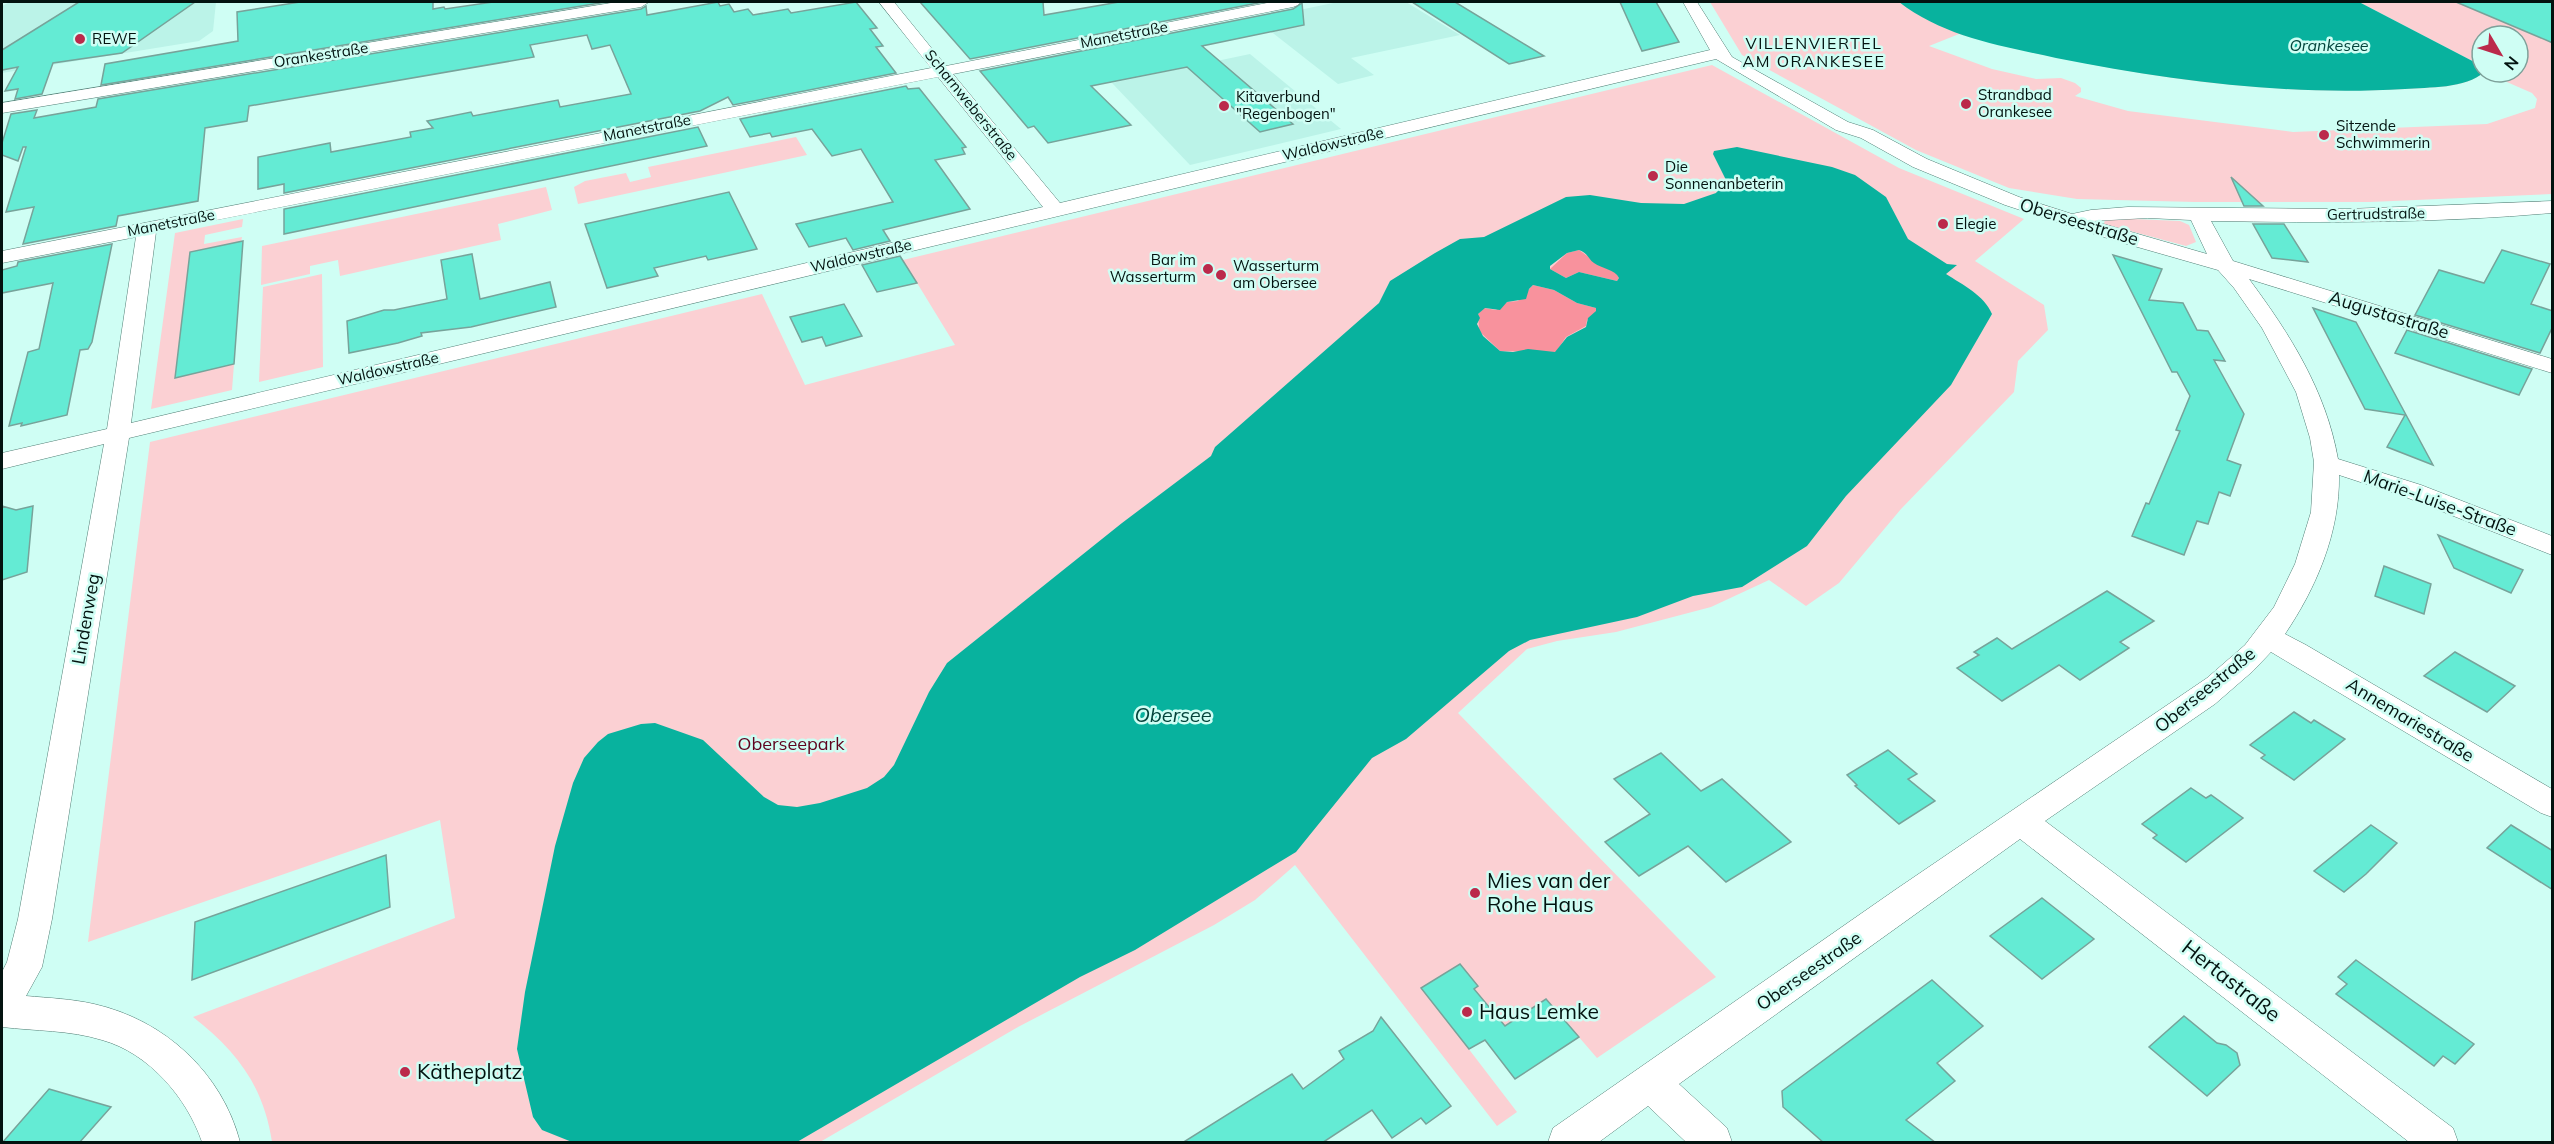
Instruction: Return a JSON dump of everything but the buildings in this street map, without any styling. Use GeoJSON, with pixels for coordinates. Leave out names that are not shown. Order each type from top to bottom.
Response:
{"type":"FeatureCollection","features":[{"type":"Feature","properties":{"kind":"street","name":"Orankestraße"},"geometry":{"type":"LineString","coordinates":[[2,108],[641,2]]}},
{"type":"Feature","properties":{"kind":"street","name":"Scharnweberstraße"},"geometry":{"type":"LineString","coordinates":[[886,2],[1056,210]]}},
{"type":"Feature","properties":{"kind":"street","name":"Manetstraße"},"geometry":{"type":"LineString","coordinates":[[2,257],[1293,2]]}},
{"type":"Feature","properties":{"kind":"street","name":"Oberseestraße"},"geometry":{"type":"LineString","coordinates":[[1567,1143],[2021,820],[2189,708],[2239,667],[2267,638],[2295,592],[2314,550],[2325,512],[2326,464],[2313,408],[2283,341],[2225,264],[2071,220],[2001,197],[1920,164],[1867,134],[1834,121],[1737,66],[1720,54],[1690,2]]}},
{"type":"Feature","properties":{"kind":"street","name":"Waldowstraße"},"geometry":{"type":"LineString","coordinates":[[2,461],[1695,58],[1720,54]]}},
{"type":"Feature","properties":{"kind":"street","name":"Gertrudstraße"},"geometry":{"type":"LineString","coordinates":[[2071,220],[2094,213],[2421,214],[2553,207]]}},
{"type":"Feature","properties":{"kind":"street"},"geometry":{"type":"LineString","coordinates":[[2199,215],[2217,255],[2225,264]]}},
{"type":"Feature","properties":{"kind":"street","name":"Lindenweg"},"geometry":{"type":"LineString","coordinates":[[2,1003],[24,967],[34,920],[118,434],[147,228]]}},
{"type":"Feature","properties":{"kind":"street","name":"Augustastraße"},"geometry":{"type":"LineString","coordinates":[[2225,264],[2553,366]]}},
{"type":"Feature","properties":{"kind":"street","name":"Marie-Luise-Straße"},"geometry":{"type":"LineString","coordinates":[[2326,464],[2352,470],[2553,546]]}},
{"type":"Feature","properties":{"kind":"street","name":"Annemariestraße"},"geometry":{"type":"LineString","coordinates":[[2267,638],[2296,652],[2553,804]]}},
{"type":"Feature","properties":{"kind":"street","name":"Hertastraße"},"geometry":{"type":"LineString","coordinates":[[2021,820],[2439,1143]]}},
{"type":"Feature","properties":{"kind":"street"},"geometry":{"type":"LineString","coordinates":[[2,1011],[107,1024],[144,1043],[175,1067],[199,1093],[218,1129],[221,1143]]}},
{"type":"Feature","properties":{"kind":"street"},"geometry":{"type":"LineString","coordinates":[[1650,1082],[1713,1143]]}},
{"type":"Feature","properties":{"kind":"shaded area"},"geometry":{"type":"Polygon","coordinates":[[[10,2],[216,2],[213,31],[199,41],[2,73],[2,6],[10,2]]]}},
{"type":"Feature","properties":{"kind":"shaded area","name":"Kitaverbund \"Regenbogen\""},"geometry":{"type":"Polygon","coordinates":[[[1338,2],[1406,2],[1460,35],[1351,58],[1374,75],[1338,84],[1255,19],[1338,2]]]}},
{"type":"Feature","properties":{"kind":"shaded area","name":"Kitaverbund \"Regenbogen\""},"geometry":{"type":"Polygon","coordinates":[[[1250,54],[1341,129],[1190,165],[1112,83],[1250,54]]]}},
{"type":"Feature","properties":{"kind":"shaded area"},"geometry":{"type":"Polygon","coordinates":[[[1579,250],[1600,265],[1616,272],[1619,278],[1617,281],[1579,272],[1566,278],[1550,269],[1567,253],[1579,250]]]}},
{"type":"Feature","properties":{"kind":"shaded area"},"geometry":{"type":"Polygon","coordinates":[[[1533,285],[1554,290],[1577,303],[1596,308],[1596,312],[1587,320],[1586,326],[1566,337],[1556,352],[1500,351],[1479,331],[1478,314],[1484,308],[1496,310],[1507,302],[1518,301],[1533,285]]]}},
{"type":"Feature","properties":{"kind":"green space","name":"Strandbad Orankesee"},"geometry":{"type":"Polygon","coordinates":[[[1710,2],[1899,2],[1907,7],[2470,64],[2470,81],[2436,87],[2363,90],[2278,89],[2195,81],[2111,68],[1959,34],[1929,46],[1992,69],[2036,79],[2061,78],[2081,88],[2081,92],[2075,96],[2128,111],[2293,132],[2487,124],[2535,108],[2537,99],[2532,93],[2511,84],[2530,84],[2530,24],[2470,24],[2470,60],[2359,2],[2552,2],[2552,163],[2550,164],[2552,165],[2552,194],[2370,202],[2077,199],[2009,188],[1916,150],[1742,55],[1710,2]]]}},
{"type":"Feature","properties":{"kind":"green space","name":"Oberseepark"},"geometry":{"type":"Polygon","coordinates":[[[1712,65],[1899,168],[2024,219],[1975,261],[2044,305],[2048,330],[2018,361],[2014,392],[1901,509],[1839,583],[1806,606],[1769,580],[1711,607],[1616,632],[1557,641],[1527,649],[1458,713],[1716,977],[1597,1058],[1546,999],[1505,1026],[1474,989],[1478,986],[1460,965],[1422,988],[1517,1112],[1497,1126],[1295,865],[1255,900],[1214,925],[1018,1027],[820,1142],[272,1142],[262,1104],[246,1072],[223,1043],[193,1017],[455,918],[440,820],[88,942],[150,442],[762,294],[805,385],[955,345],[903,260],[1712,65]]]}},
{"type":"Feature","properties":{"kind":"green space"},"geometry":{"type":"Polygon","coordinates":[[[796,137],[807,155],[578,204],[574,187],[585,181],[626,173],[630,182],[651,177],[648,167],[796,137]]]}},
{"type":"Feature","properties":{"kind":"green space"},"geometry":{"type":"Polygon","coordinates":[[[546,187],[552,210],[498,224],[501,240],[340,276],[338,260],[310,266],[310,274],[261,285],[262,246],[546,187]]]}},
{"type":"Feature","properties":{"kind":"green space"},"geometry":{"type":"Polygon","coordinates":[[[243,219],[242,227],[205,235],[204,244],[242,237],[241,242],[190,252],[175,377],[234,364],[232,390],[151,409],[175,233],[243,219]]]}},
{"type":"Feature","properties":{"kind":"green space"},"geometry":{"type":"Polygon","coordinates":[[[2105,219],[2180,221],[2189,225],[2196,242],[2186,246],[2104,224],[2105,219]]]}},
{"type":"Feature","properties":{"kind":"green space"},"geometry":{"type":"Polygon","coordinates":[[[322,274],[323,367],[259,382],[263,287],[322,274]]]}},
{"type":"Feature","properties":{"kind":"water","name":"Orankesee"},"geometry":{"type":"Polygon","coordinates":[[[1899,2],[2359,2],[2470,60],[2470,81],[2446,86],[2361,91],[2273,88],[2186,80],[2056,58],[1994,44],[1954,32],[1916,14],[1899,2]]]}},
{"type":"Feature","properties":{"kind":"water","name":"Obersee"},"geometry":{"type":"Polygon","coordinates":[[[1737,147],[1832,167],[1855,175],[1886,197],[1908,239],[1947,264],[1957,265],[1946,274],[1966,286],[1984,301],[1992,314],[1951,385],[1846,496],[1807,546],[1742,587],[1693,596],[1637,617],[1530,640],[1509,651],[1406,739],[1372,758],[1296,852],[1135,950],[1080,977],[797,1142],[572,1142],[542,1130],[533,1117],[517,1049],[525,992],[555,846],[573,783],[584,758],[598,742],[608,734],[641,724],[655,723],[703,740],[764,797],[778,805],[797,807],[820,803],[867,788],[884,777],[894,765],[929,692],[947,663],[1122,523],[1211,456],[1215,447],[1379,303],[1390,281],[1460,239],[1484,237],[1566,197],[1590,195],[1641,203],[1684,204],[1716,193],[1726,180],[1713,154],[1714,151],[1737,147]],[[1579,250],[1567,253],[1550,266],[1550,269],[1566,278],[1579,272],[1617,281],[1619,278],[1615,273],[1594,263],[1579,250]],[[1533,285],[1526,299],[1507,302],[1500,310],[1485,308],[1478,314],[1480,318],[1477,324],[1483,336],[1500,351],[1513,352],[1528,349],[1555,352],[1567,337],[1586,327],[1588,318],[1596,311],[1596,308],[1577,303],[1554,290],[1533,285]]]}},
{"type":"Feature","properties":{"kind":"place","name":"REWE"},"geometry":{"type":"Point","coordinates":[80,39]}},
{"type":"Feature","properties":{"kind":"place","name":"Strandbad Orankesee"},"geometry":{"type":"Point","coordinates":[1966,104]}},
{"type":"Feature","properties":{"kind":"place","name":"Kitaverbund \"Regenbogen\""},"geometry":{"type":"Point","coordinates":[1224,106]}},
{"type":"Feature","properties":{"kind":"place","name":"Sitzende Schwimmerin"},"geometry":{"type":"Point","coordinates":[2324,135]}},
{"type":"Feature","properties":{"kind":"place","name":"Die Sonnenanbeterin"},"geometry":{"type":"Point","coordinates":[1653,176]}},
{"type":"Feature","properties":{"kind":"place","name":"Elegie"},"geometry":{"type":"Point","coordinates":[1943,224]}},
{"type":"Feature","properties":{"kind":"place","name":"Bar im Wasserturm"},"geometry":{"type":"Point","coordinates":[1208,269]}},
{"type":"Feature","properties":{"kind":"place","name":"Wasserturm am Obersee"},"geometry":{"type":"Point","coordinates":[1221,275]}},
{"type":"Feature","properties":{"kind":"place","name":"Mies van der Rohe Haus"},"geometry":{"type":"Point","coordinates":[1475,893]}},
{"type":"Feature","properties":{"kind":"place","name":"Haus Lemke"},"geometry":{"type":"Point","coordinates":[1467,1012]}},
{"type":"Feature","properties":{"kind":"place","name":"Kätheplatz"},"geometry":{"type":"Point","coordinates":[405,1072]}},
{"type":"Feature","properties":{"kind":"district","name":"VILLENVIERTEL AM ORANKESEE"},"geometry":{"type":"Point","coordinates":[1814,52]}}]}
